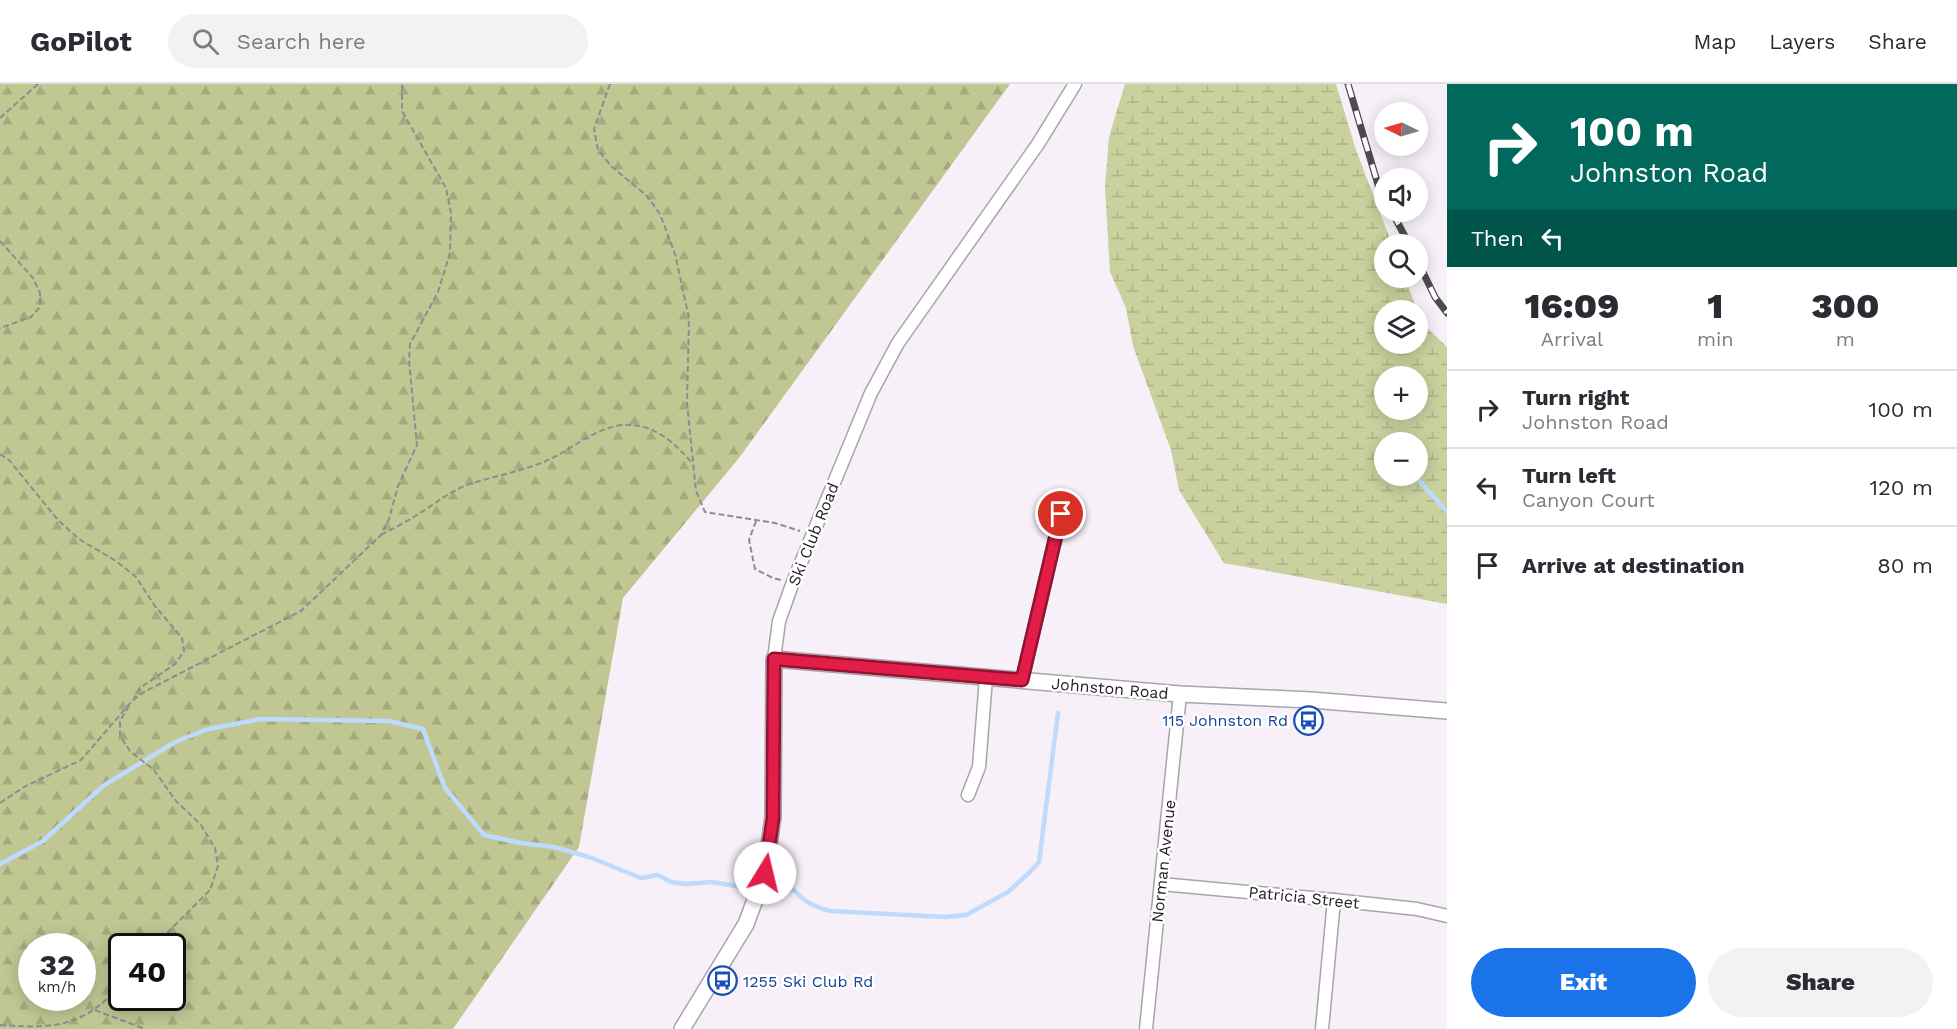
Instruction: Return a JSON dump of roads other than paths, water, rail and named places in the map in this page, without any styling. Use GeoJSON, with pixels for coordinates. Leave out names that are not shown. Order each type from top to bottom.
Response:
{"type":"FeatureCollection","features":[{"type":"Feature","properties":{"kind":"street","name":"Ski Club Road"},"geometry":{"type":"LineString","coordinates":[[682,1029],[746,924],[765,873],[773,818],[774,659],[779,621],[870,393],[898,343],[1038,144],[1075,84]]}},
{"type":"Feature","properties":{"kind":"street"},"geometry":{"type":"LineString","coordinates":[[1022,680],[1061,514]]}},
{"type":"Feature","properties":{"kind":"street","name":"Johnston Road"},"geometry":{"type":"LineString","coordinates":[[774,659],[1180,694],[1311,700],[1447,711]]}},
{"type":"Feature","properties":{"kind":"street"},"geometry":{"type":"LineString","coordinates":[[968,795],[979,767],[986,678]]}},
{"type":"Feature","properties":{"kind":"street","name":"Norman Avenue"},"geometry":{"type":"LineString","coordinates":[[1146,1029],[1180,694]]}},
{"type":"Feature","properties":{"kind":"street","name":"Patricia Street"},"geometry":{"type":"LineString","coordinates":[[1161,884],[1417,909],[1447,916]]}},
{"type":"Feature","properties":{"kind":"street"},"geometry":{"type":"LineString","coordinates":[[1322,1029],[1334,900]]}},
{"type":"Feature","properties":{"kind":"waterway"},"geometry":{"type":"LineString","coordinates":[[1424,486],[1447,512]]}},
{"type":"Feature","properties":{"kind":"waterway"},"geometry":{"type":"LineString","coordinates":[[771,889],[794,890],[810,904],[830,911],[945,917],[966,915],[1008,892],[1039,862],[1058,713]]}},
{"type":"Feature","properties":{"kind":"waterway"},"geometry":{"type":"LineString","coordinates":[[0,864],[43,841],[103,786],[175,742],[208,729],[261,719],[389,721],[423,729],[445,788],[484,835],[554,847],[589,857],[641,878],[658,875],[671,882],[686,884],[712,882],[747,888]]}},
{"type":"Feature","properties":{"kind":"railway"},"geometry":{"type":"LineString","coordinates":[[1348,84],[1374,171]]}},
{"type":"Feature","properties":{"kind":"railway"},"geometry":{"type":"LineString","coordinates":[[1397,222],[1404,234]]}},
{"type":"Feature","properties":{"kind":"railway"},"geometry":{"type":"LineString","coordinates":[[1428,283],[1447,313]]}},
{"type":"Feature","properties":{"kind":"place","name":"115 Johnston Rd"},"geometry":{"type":"Point","coordinates":[1309,720]}},
{"type":"Feature","properties":{"kind":"place","name":"1255 Ski Club Rd"},"geometry":{"type":"Point","coordinates":[722,981]}}]}
